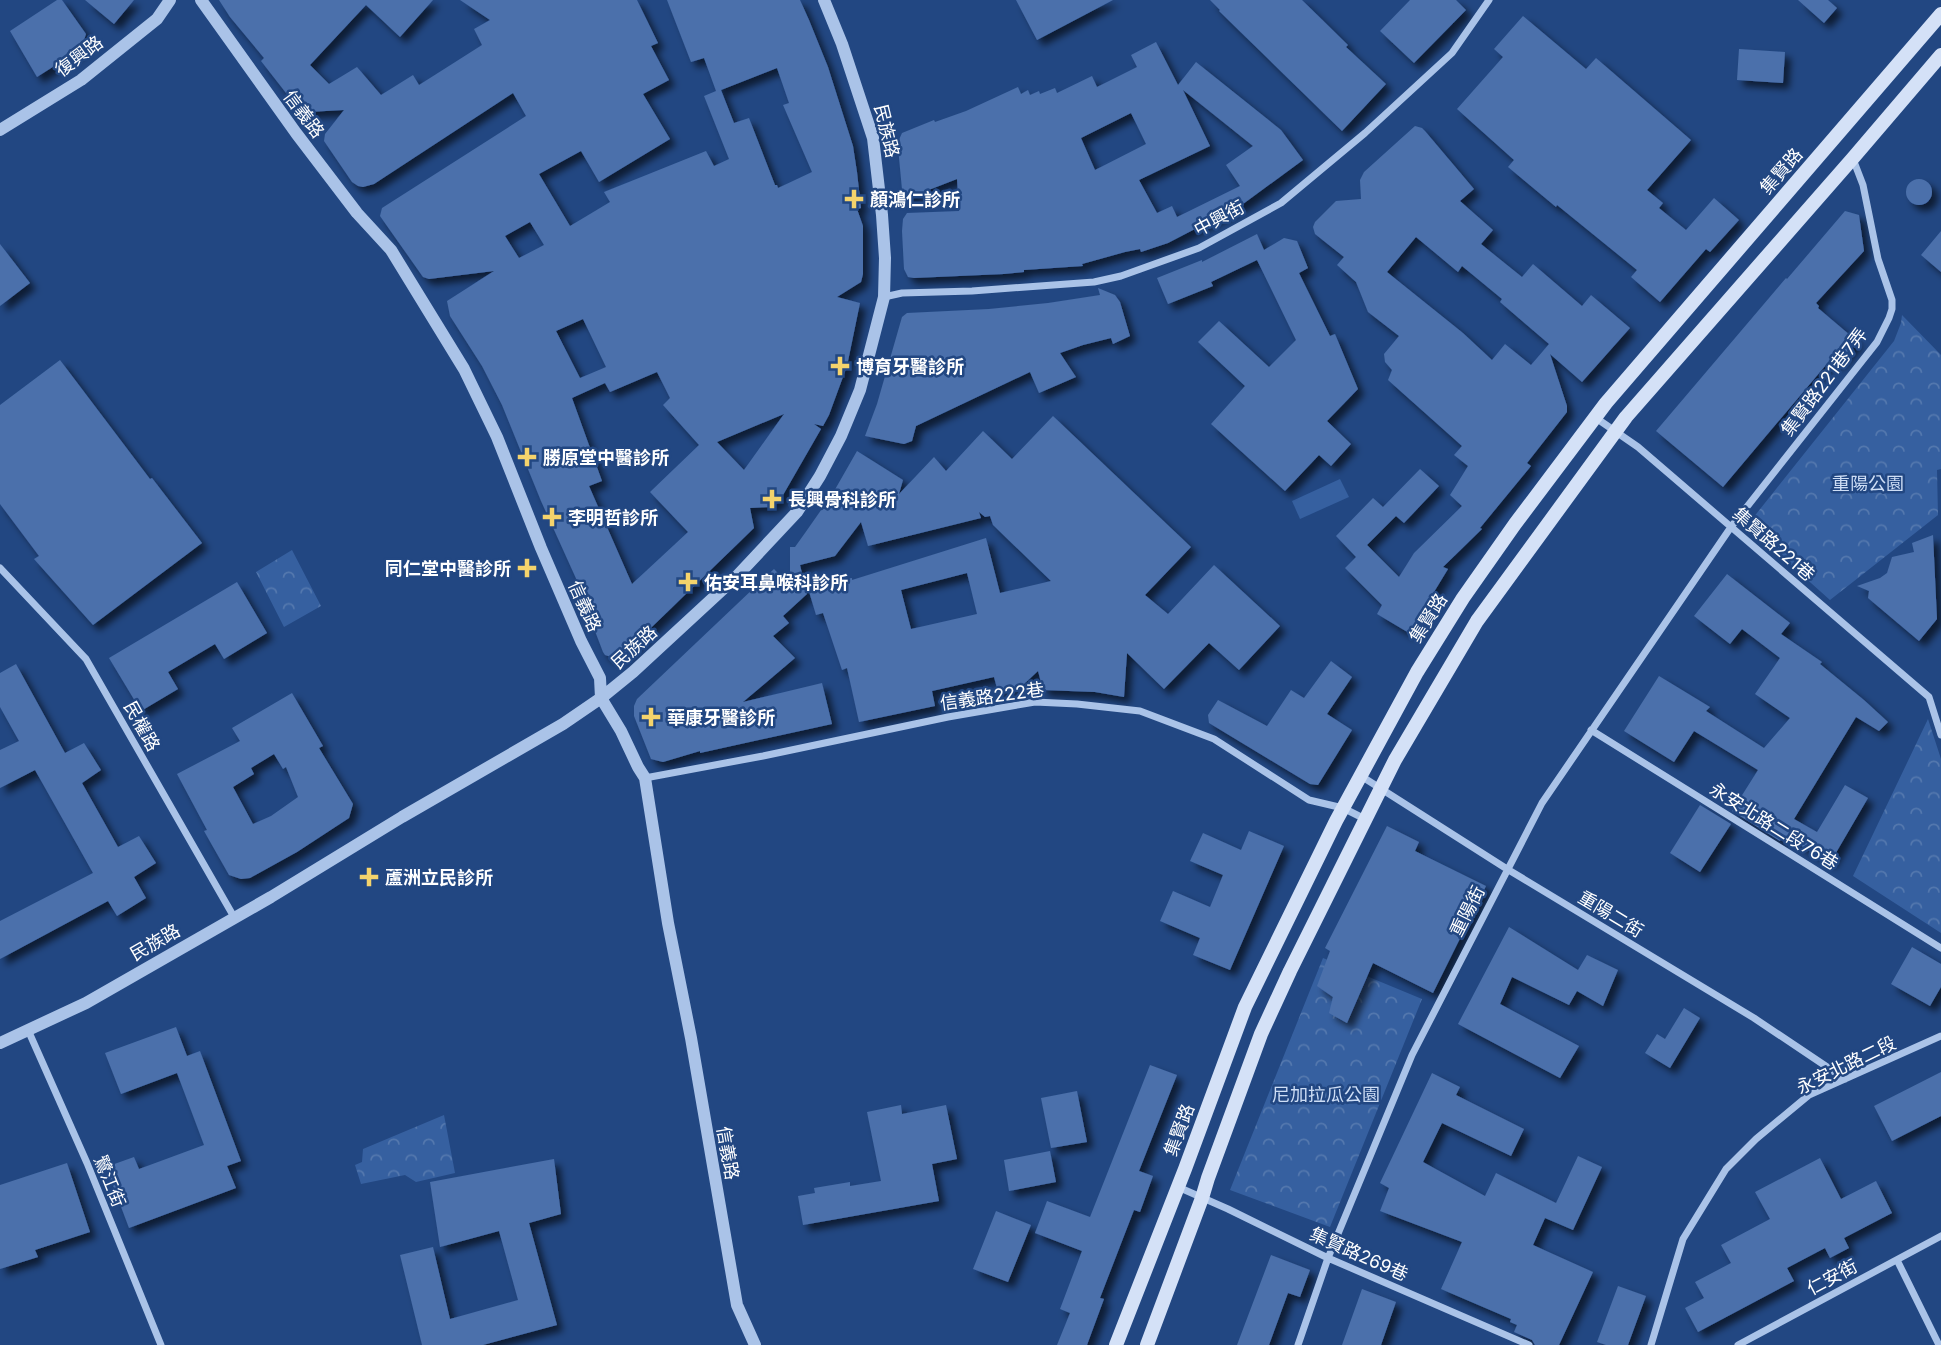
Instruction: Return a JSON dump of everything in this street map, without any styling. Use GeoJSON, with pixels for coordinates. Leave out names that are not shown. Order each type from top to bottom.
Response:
{"type":"FeatureCollection","features":[{"type":"Feature","properties":{"kind":"main road","name":"集賢路"},"geometry":{"type":"LineString","coordinates":[[1116,1345],[1245,1007],[1343,808],[1417,672],[1463,598],[1522,514],[1606,403],[1941,14]]}},
{"type":"Feature","properties":{"kind":"main road"},"geometry":{"type":"LineString","coordinates":[[1147,1345],[1261,1034],[1364,819],[1395,760],[1477,621],[1615,431],[1941,55]]}},
{"type":"Feature","properties":{"kind":"street","name":"復興路"},"geometry":{"type":"LineString","coordinates":[[0,130],[81,79],[157,19],[170,0]]}},
{"type":"Feature","properties":{"kind":"street","name":"信義路"},"geometry":{"type":"LineString","coordinates":[[201,0],[302,141],[357,213],[391,250],[464,369],[497,437],[546,559],[600,678],[601,698],[645,778],[668,923],[691,1038],[737,1305],[755,1345]]}},
{"type":"Feature","properties":{"kind":"street","name":"民族路"},"geometry":{"type":"LineString","coordinates":[[0,1043],[86,1003],[563,724],[633,672],[737,576],[797,512],[841,436],[860,390],[884,296],[883,215],[873,138],[842,44],[824,0]]}},
{"type":"Feature","properties":{"kind":"street","name":"中興街"},"geometry":{"type":"LineString","coordinates":[[884,296],[1094,282],[1121,276],[1199,248],[1281,203],[1364,133],[1451,53],[1489,0]]}},
{"type":"Feature","properties":{"kind":"street","name":"集賢路221巷7弄"},"geometry":{"type":"LineString","coordinates":[[1731,527],[1877,342],[1889,318],[1892,300],[1878,259],[1863,185],[1853,158]]}},
{"type":"Feature","properties":{"kind":"street","name":"集賢路221巷"},"geometry":{"type":"LineString","coordinates":[[1596,418],[1638,447],[1929,697],[1941,735]]}},
{"type":"Feature","properties":{"kind":"street","name":"重陽街"},"geometry":{"type":"LineString","coordinates":[[1298,1345],[1328,1258],[1412,1055],[1507,869],[1542,803],[1731,527]]}},
{"type":"Feature","properties":{"kind":"street","name":"民權路"},"geometry":{"type":"LineString","coordinates":[[0,568],[86,659],[234,917]]}},
{"type":"Feature","properties":{"kind":"street","name":"信義路222巷"},"geometry":{"type":"LineString","coordinates":[[645,778],[1035,702],[1077,704],[1140,711],[1214,739],[1309,800],[1343,808],[1364,819]]}},
{"type":"Feature","properties":{"kind":"street","name":"永安北路二段76巷"},"geometry":{"type":"LineString","coordinates":[[1591,730],[1941,948]]}},
{"type":"Feature","properties":{"kind":"street","name":"重陽二街"},"geometry":{"type":"LineString","coordinates":[[1361,776],[1507,869],[1754,1018],[1845,1079]]}},
{"type":"Feature","properties":{"kind":"street","name":"鷺江街"},"geometry":{"type":"LineString","coordinates":[[28,1030],[87,1163],[160,1345]]}},
{"type":"Feature","properties":{"kind":"street","name":"永安北路二段"},"geometry":{"type":"LineString","coordinates":[[1651,1345],[1683,1239],[1726,1169],[1756,1139],[1809,1096],[1941,1036]]}},
{"type":"Feature","properties":{"kind":"street","name":"集賢路269巷"},"geometry":{"type":"LineString","coordinates":[[1178,1187],[1328,1258],[1529,1345]]}},
{"type":"Feature","properties":{"kind":"street","name":"仁安街"},"geometry":{"type":"LineString","coordinates":[[1738,1345],[1941,1236]]}},
{"type":"Feature","properties":{"kind":"street"},"geometry":{"type":"LineString","coordinates":[[1897,1260],[1939,1345]]}},
{"type":"Feature","properties":{"kind":"green space","name":"重陽公園"},"geometry":{"type":"Polygon","coordinates":[[[1902,315],[1941,355],[1941,469],[1937,470],[1938,515],[1830,600],[1753,531],[1753,518],[1894,341],[1902,315]]]}},
{"type":"Feature","properties":{"kind":"green space"},"geometry":{"type":"Polygon","coordinates":[[[1340,479],[1349,497],[1300,519],[1292,501],[1340,479]]]}},
{"type":"Feature","properties":{"kind":"green space"},"geometry":{"type":"Polygon","coordinates":[[[292,550],[321,606],[284,627],[256,572],[292,550]]]}},
{"type":"Feature","properties":{"kind":"green space"},"geometry":{"type":"Polygon","coordinates":[[[1928,719],[1941,759],[1941,933],[1853,876],[1928,719]]]}},
{"type":"Feature","properties":{"kind":"green space","name":"尼加拉瓜公園"},"geometry":{"type":"Polygon","coordinates":[[[1323,958],[1422,999],[1330,1227],[1230,1190],[1323,958]]]}},
{"type":"Feature","properties":{"kind":"green space"},"geometry":{"type":"Polygon","coordinates":[[[444,1115],[455,1173],[416,1182],[405,1175],[361,1184],[355,1165],[362,1162],[363,1149],[444,1115]]]}},
{"type":"Feature","properties":{"kind":"building"},"geometry":{"type":"Polygon","coordinates":[[[57,0],[62,0],[86,34],[81,49],[37,77],[10,31],[57,0]]]}},
{"type":"Feature","properties":{"kind":"building"},"geometry":{"type":"Polygon","coordinates":[[[85,0],[134,0],[114,24],[85,0]]]}},
{"type":"Feature","properties":{"kind":"building"},"geometry":{"type":"Polygon","coordinates":[[[219,0],[433,0],[400,37],[366,5],[310,65],[329,84],[357,67],[381,95],[413,75],[419,85],[482,45],[474,29],[490,20],[460,0],[637,0],[658,43],[651,46],[669,80],[643,94],[670,139],[599,182],[581,151],[539,174],[570,226],[610,202],[604,192],[706,151],[714,166],[729,159],[704,96],[716,91],[704,58],[691,62],[667,0],[800,0],[828,67],[853,146],[857,172],[861,208],[857,209],[863,226],[863,274],[861,282],[837,297],[860,303],[847,366],[829,415],[823,426],[814,424],[821,429],[779,502],[771,507],[750,508],[754,528],[624,654],[614,658],[603,652],[590,618],[593,616],[541,501],[502,405],[482,366],[450,316],[447,301],[494,271],[429,279],[423,277],[380,216],[382,208],[526,116],[513,93],[374,184],[358,186],[352,182],[324,141],[325,134],[344,110],[308,112],[297,107],[261,61],[264,58],[219,0]],[[777,68],[721,90],[734,123],[749,118],[778,188],[812,172],[783,105],[789,103],[777,68]],[[530,222],[505,236],[519,258],[544,245],[530,222]],[[583,319],[556,331],[580,378],[606,367],[583,319]],[[657,372],[610,392],[605,383],[572,398],[602,481],[589,486],[632,584],[688,532],[650,492],[699,445],[663,405],[670,398],[657,372]],[[784,414],[717,442],[744,470],[784,414]]]}},
{"type":"Feature","properties":{"kind":"building"},"geometry":{"type":"Polygon","coordinates":[[[1016,0],[1113,0],[1037,40],[1016,0]]]}},
{"type":"Feature","properties":{"kind":"building"},"geometry":{"type":"Polygon","coordinates":[[[1210,0],[1302,0],[1348,45],[1346,47],[1386,84],[1342,131],[1210,0]]]}},
{"type":"Feature","properties":{"kind":"building"},"geometry":{"type":"Polygon","coordinates":[[[1410,0],[1456,0],[1466,10],[1414,63],[1380,31],[1410,0]]]}},
{"type":"Feature","properties":{"kind":"building"},"geometry":{"type":"Polygon","coordinates":[[[1798,0],[1828,0],[1837,8],[1824,23],[1798,0]]]}},
{"type":"Feature","properties":{"kind":"building"},"geometry":{"type":"Polygon","coordinates":[[[1523,16],[1586,69],[1596,58],[1691,140],[1647,190],[1663,203],[1659,208],[1686,230],[1714,198],[1739,220],[1710,252],[1706,249],[1660,302],[1631,277],[1637,270],[1508,167],[1514,160],[1457,109],[1503,57],[1494,49],[1523,16]]]}},
{"type":"Feature","properties":{"kind":"building"},"geometry":{"type":"Polygon","coordinates":[[[1156,42],[1178,85],[1196,62],[1281,130],[1303,160],[1243,204],[1168,243],[1141,252],[1140,249],[1125,252],[1082,264],[1083,266],[1004,274],[908,277],[904,269],[902,231],[903,219],[907,213],[959,211],[957,179],[903,200],[898,147],[902,133],[966,111],[1018,87],[1021,94],[1028,90],[1030,95],[1039,91],[1040,94],[1055,88],[1057,93],[1092,76],[1097,87],[1137,67],[1131,55],[1156,42]],[[1183,90],[1210,146],[1139,180],[1157,213],[1172,206],[1177,217],[1240,186],[1226,165],[1253,146],[1183,90]],[[1131,113],[1081,138],[1095,170],[1146,144],[1131,113]]]}},
{"type":"Feature","properties":{"kind":"building"},"geometry":{"type":"Polygon","coordinates":[[[1739,49],[1785,52],[1783,83],[1737,80],[1739,49]]]}},
{"type":"Feature","properties":{"kind":"building"},"geometry":{"type":"Polygon","coordinates":[[[1415,126],[1422,128],[1474,189],[1460,201],[1493,230],[1481,244],[1522,277],[1533,264],[1582,306],[1591,295],[1630,328],[1582,382],[1550,354],[1567,412],[1527,463],[1531,466],[1480,528],[1482,529],[1443,567],[1448,569],[1409,633],[1377,614],[1382,605],[1345,568],[1356,557],[1336,536],[1373,498],[1383,507],[1420,469],[1439,486],[1404,523],[1396,516],[1367,545],[1399,577],[1414,553],[1462,506],[1450,495],[1468,466],[1454,455],[1462,446],[1388,380],[1392,370],[1385,362],[1384,354],[1399,336],[1368,312],[1356,282],[1337,265],[1344,257],[1315,234],[1315,222],[1336,201],[1361,199],[1360,180],[1364,172],[1415,126]],[[1416,237],[1387,272],[1492,360],[1505,344],[1531,365],[1549,344],[1500,302],[1502,299],[1462,266],[1458,272],[1416,237]]]}},
{"type":"Feature","properties":{"kind":"building"},"geometry":{"type":"Polygon","coordinates":[[[1919,179],[1928,183],[1932,192],[1928,201],[1919,205],[1910,201],[1906,192],[1910,183],[1919,179]]]}},
{"type":"Feature","properties":{"kind":"building"},"geometry":{"type":"Polygon","coordinates":[[[1845,211],[1859,215],[1864,251],[1816,303],[1818,308],[1857,341],[1837,364],[1831,359],[1723,487],[1656,431],[1845,211]]]}},
{"type":"Feature","properties":{"kind":"building"},"geometry":{"type":"Polygon","coordinates":[[[1941,231],[1941,272],[1921,255],[1941,231]]]}},
{"type":"Feature","properties":{"kind":"building"},"geometry":{"type":"Polygon","coordinates":[[[1257,234],[1264,250],[1284,238],[1297,241],[1308,268],[1299,273],[1330,336],[1335,334],[1358,389],[1327,421],[1351,444],[1331,466],[1319,455],[1285,491],[1211,424],[1245,386],[1198,342],[1219,321],[1269,367],[1296,340],[1257,260],[1211,282],[1213,286],[1168,304],[1157,278],[1202,262],[1257,234]]]}},
{"type":"Feature","properties":{"kind":"building"},"geometry":{"type":"Polygon","coordinates":[[[0,244],[30,283],[0,306],[0,244]]]}},
{"type":"Feature","properties":{"kind":"building"},"geometry":{"type":"Polygon","coordinates":[[[1098,288],[1115,295],[1120,302],[1130,336],[1113,344],[1111,338],[1060,353],[1076,377],[1039,393],[1030,372],[916,426],[912,441],[904,444],[865,436],[902,317],[907,313],[1048,303],[1100,295],[1098,288]]]}},
{"type":"Feature","properties":{"kind":"building"},"geometry":{"type":"Polygon","coordinates":[[[60,360],[202,543],[93,625],[34,559],[39,556],[0,504],[0,405],[60,360]]]}},
{"type":"Feature","properties":{"kind":"building"},"geometry":{"type":"Polygon","coordinates":[[[1053,416],[1191,547],[1145,595],[1168,614],[1214,565],[1280,626],[1239,670],[1209,643],[1164,689],[1127,653],[1124,697],[1095,692],[1043,690],[1038,671],[1023,685],[998,692],[994,677],[932,691],[935,706],[859,722],[847,668],[842,670],[823,613],[816,615],[808,588],[852,580],[986,538],[1000,593],[1051,581],[993,525],[990,516],[985,517],[979,512],[981,518],[868,546],[861,522],[835,556],[800,565],[807,594],[783,616],[789,623],[773,636],[795,658],[743,702],[822,683],[832,724],[700,751],[663,762],[651,759],[634,716],[637,699],[774,569],[790,586],[790,547],[795,547],[833,493],[857,451],[903,480],[899,494],[934,457],[946,471],[983,431],[1012,459],[1053,416]],[[967,573],[901,590],[911,629],[977,614],[967,573]]]}},
{"type":"Feature","properties":{"kind":"building"},"geometry":{"type":"Polygon","coordinates":[[[1933,535],[1937,619],[1919,641],[1868,598],[1869,591],[1857,586],[1880,578],[1887,573],[1892,557],[1914,552],[1912,543],[1933,535]]]}},
{"type":"Feature","properties":{"kind":"building"},"geometry":{"type":"Polygon","coordinates":[[[1727,574],[1790,623],[1781,634],[1822,662],[1820,664],[1888,722],[1879,731],[1856,717],[1794,819],[1817,832],[1845,785],[1868,798],[1830,863],[1783,835],[1780,841],[1732,811],[1758,770],[1694,731],[1674,762],[1624,731],[1659,676],[1710,707],[1706,711],[1764,748],[1790,718],[1755,694],[1780,658],[1742,629],[1730,644],[1694,616],[1727,574]]]}},
{"type":"Feature","properties":{"kind":"building"},"geometry":{"type":"Polygon","coordinates":[[[237,582],[267,633],[224,659],[215,644],[168,672],[178,689],[141,711],[109,658],[237,582]]]}},
{"type":"Feature","properties":{"kind":"building"},"geometry":{"type":"Polygon","coordinates":[[[1331,661],[1352,677],[1327,714],[1352,730],[1318,785],[1310,784],[1209,723],[1208,715],[1218,700],[1267,726],[1291,690],[1304,698],[1331,661]]]}},
{"type":"Feature","properties":{"kind":"building"},"geometry":{"type":"Polygon","coordinates":[[[16,664],[65,753],[84,743],[101,770],[82,783],[118,847],[139,836],[156,863],[134,877],[146,898],[117,916],[108,901],[0,959],[0,921],[93,873],[35,770],[0,788],[0,750],[19,741],[0,707],[0,673],[16,664]]]}},
{"type":"Feature","properties":{"kind":"building"},"geometry":{"type":"Polygon","coordinates":[[[292,693],[323,746],[319,748],[353,804],[349,818],[297,852],[250,878],[241,879],[229,875],[177,774],[240,741],[232,728],[292,693]],[[274,754],[251,768],[254,774],[233,787],[253,824],[271,816],[298,797],[286,767],[283,769],[274,754]]]}},
{"type":"Feature","properties":{"kind":"building"},"geometry":{"type":"Polygon","coordinates":[[[1700,805],[1731,824],[1700,872],[1670,853],[1700,805]]]}},
{"type":"Feature","properties":{"kind":"building"},"geometry":{"type":"Polygon","coordinates":[[[1387,826],[1419,842],[1415,851],[1486,886],[1433,993],[1373,963],[1347,1023],[1329,1013],[1333,997],[1317,986],[1330,951],[1325,948],[1387,826]]]}},
{"type":"Feature","properties":{"kind":"building"},"geometry":{"type":"Polygon","coordinates":[[[1249,831],[1284,846],[1230,970],[1193,955],[1200,938],[1160,921],[1173,891],[1210,907],[1223,875],[1190,861],[1203,833],[1241,850],[1249,831]]]}},
{"type":"Feature","properties":{"kind":"building"},"geometry":{"type":"Polygon","coordinates":[[[1509,927],[1578,970],[1587,955],[1618,970],[1603,1006],[1577,991],[1569,1005],[1512,977],[1500,1004],[1579,1046],[1560,1078],[1458,1024],[1509,927]]]}},
{"type":"Feature","properties":{"kind":"building"},"geometry":{"type":"Polygon","coordinates":[[[1912,947],[1941,964],[1941,987],[1930,1006],[1891,984],[1912,947]]]}},
{"type":"Feature","properties":{"kind":"building"},"geometry":{"type":"Polygon","coordinates":[[[1684,1008],[1700,1018],[1670,1068],[1645,1053],[1657,1034],[1665,1039],[1684,1008]]]}},
{"type":"Feature","properties":{"kind":"building"},"geometry":{"type":"Polygon","coordinates":[[[176,1027],[187,1056],[200,1051],[241,1161],[227,1166],[236,1188],[129,1228],[106,1167],[134,1157],[139,1169],[204,1145],[177,1073],[121,1094],[105,1053],[176,1027]]]}},
{"type":"Feature","properties":{"kind":"building"},"geometry":{"type":"Polygon","coordinates":[[[1150,1065],[1177,1075],[1139,1171],[1153,1176],[1140,1212],[1134,1210],[1100,1298],[1104,1299],[1087,1345],[1057,1345],[1070,1313],[1060,1309],[1082,1251],[1035,1233],[1047,1201],[1090,1217],[1150,1065]]]}},
{"type":"Feature","properties":{"kind":"building"},"geometry":{"type":"Polygon","coordinates":[[[1941,1072],[1941,1116],[1892,1141],[1874,1106],[1941,1072]]]}},
{"type":"Feature","properties":{"kind":"building"},"geometry":{"type":"Polygon","coordinates":[[[1432,1073],[1460,1087],[1456,1095],[1524,1129],[1511,1156],[1442,1123],[1423,1162],[1485,1196],[1496,1173],[1556,1203],[1578,1156],[1602,1167],[1573,1230],[1545,1218],[1533,1245],[1593,1272],[1559,1345],[1535,1345],[1532,1340],[1514,1332],[1517,1325],[1510,1322],[1511,1319],[1441,1289],[1462,1242],[1380,1211],[1389,1188],[1380,1183],[1432,1073]]]}},
{"type":"Feature","properties":{"kind":"building"},"geometry":{"type":"Polygon","coordinates":[[[1077,1091],[1087,1142],[1051,1148],[1041,1098],[1077,1091]]]}},
{"type":"Feature","properties":{"kind":"building"},"geometry":{"type":"Polygon","coordinates":[[[901,1105],[902,1114],[946,1105],[957,1159],[932,1164],[939,1201],[803,1225],[798,1196],[815,1193],[814,1188],[850,1182],[850,1186],[881,1181],[867,1112],[901,1105]]]}},
{"type":"Feature","properties":{"kind":"building"},"geometry":{"type":"Polygon","coordinates":[[[1050,1151],[1056,1182],[1009,1191],[1004,1160],[1050,1151]]]}},
{"type":"Feature","properties":{"kind":"building"},"geometry":{"type":"Polygon","coordinates":[[[1820,1158],[1841,1199],[1876,1181],[1892,1213],[1844,1238],[1849,1248],[1830,1258],[1825,1248],[1787,1268],[1794,1281],[1698,1332],[1685,1308],[1704,1298],[1695,1282],[1731,1263],[1721,1245],[1770,1219],[1755,1192],[1820,1158]]]}},
{"type":"Feature","properties":{"kind":"building"},"geometry":{"type":"Polygon","coordinates":[[[554,1159],[561,1214],[529,1223],[557,1325],[483,1345],[422,1345],[400,1255],[433,1247],[450,1319],[518,1300],[499,1231],[440,1247],[430,1182],[554,1159]]]}},
{"type":"Feature","properties":{"kind":"building"},"geometry":{"type":"Polygon","coordinates":[[[67,1163],[90,1232],[35,1250],[38,1257],[0,1269],[0,1185],[67,1163]]]}},
{"type":"Feature","properties":{"kind":"building"},"geometry":{"type":"Polygon","coordinates":[[[996,1211],[1031,1225],[1008,1282],[973,1269],[996,1211]]]}},
{"type":"Feature","properties":{"kind":"building"},"geometry":{"type":"Polygon","coordinates":[[[1271,1255],[1310,1270],[1300,1297],[1288,1293],[1269,1345],[1237,1345],[1271,1255]]]}},
{"type":"Feature","properties":{"kind":"building"},"geometry":{"type":"Polygon","coordinates":[[[1618,1286],[1646,1296],[1628,1345],[1606,1345],[1597,1342],[1618,1286]]]}},
{"type":"Feature","properties":{"kind":"building"},"geometry":{"type":"Polygon","coordinates":[[[1362,1289],[1396,1302],[1381,1345],[1342,1345],[1362,1289]]]}},
{"type":"Feature","properties":{"kind":"place","name":"顏鴻仁診所"},"geometry":{"type":"Point","coordinates":[854,199]}},
{"type":"Feature","properties":{"kind":"place","name":"博育牙醫診所"},"geometry":{"type":"Point","coordinates":[840,366]}},
{"type":"Feature","properties":{"kind":"place","name":"勝原堂中醫診所"},"geometry":{"type":"Point","coordinates":[527,457]}},
{"type":"Feature","properties":{"kind":"place","name":"長興骨科診所"},"geometry":{"type":"Point","coordinates":[772,499]}},
{"type":"Feature","properties":{"kind":"place","name":"李明哲診所"},"geometry":{"type":"Point","coordinates":[552,517]}},
{"type":"Feature","properties":{"kind":"place","name":"同仁堂中醫診所"},"geometry":{"type":"Point","coordinates":[527,568]}},
{"type":"Feature","properties":{"kind":"place","name":"佑安耳鼻喉科診所"},"geometry":{"type":"Point","coordinates":[688,582]}},
{"type":"Feature","properties":{"kind":"place","name":"華康牙醫診所"},"geometry":{"type":"Point","coordinates":[651,717]}},
{"type":"Feature","properties":{"kind":"place","name":"蘆洲立民診所"},"geometry":{"type":"Point","coordinates":[369,877]}}]}
